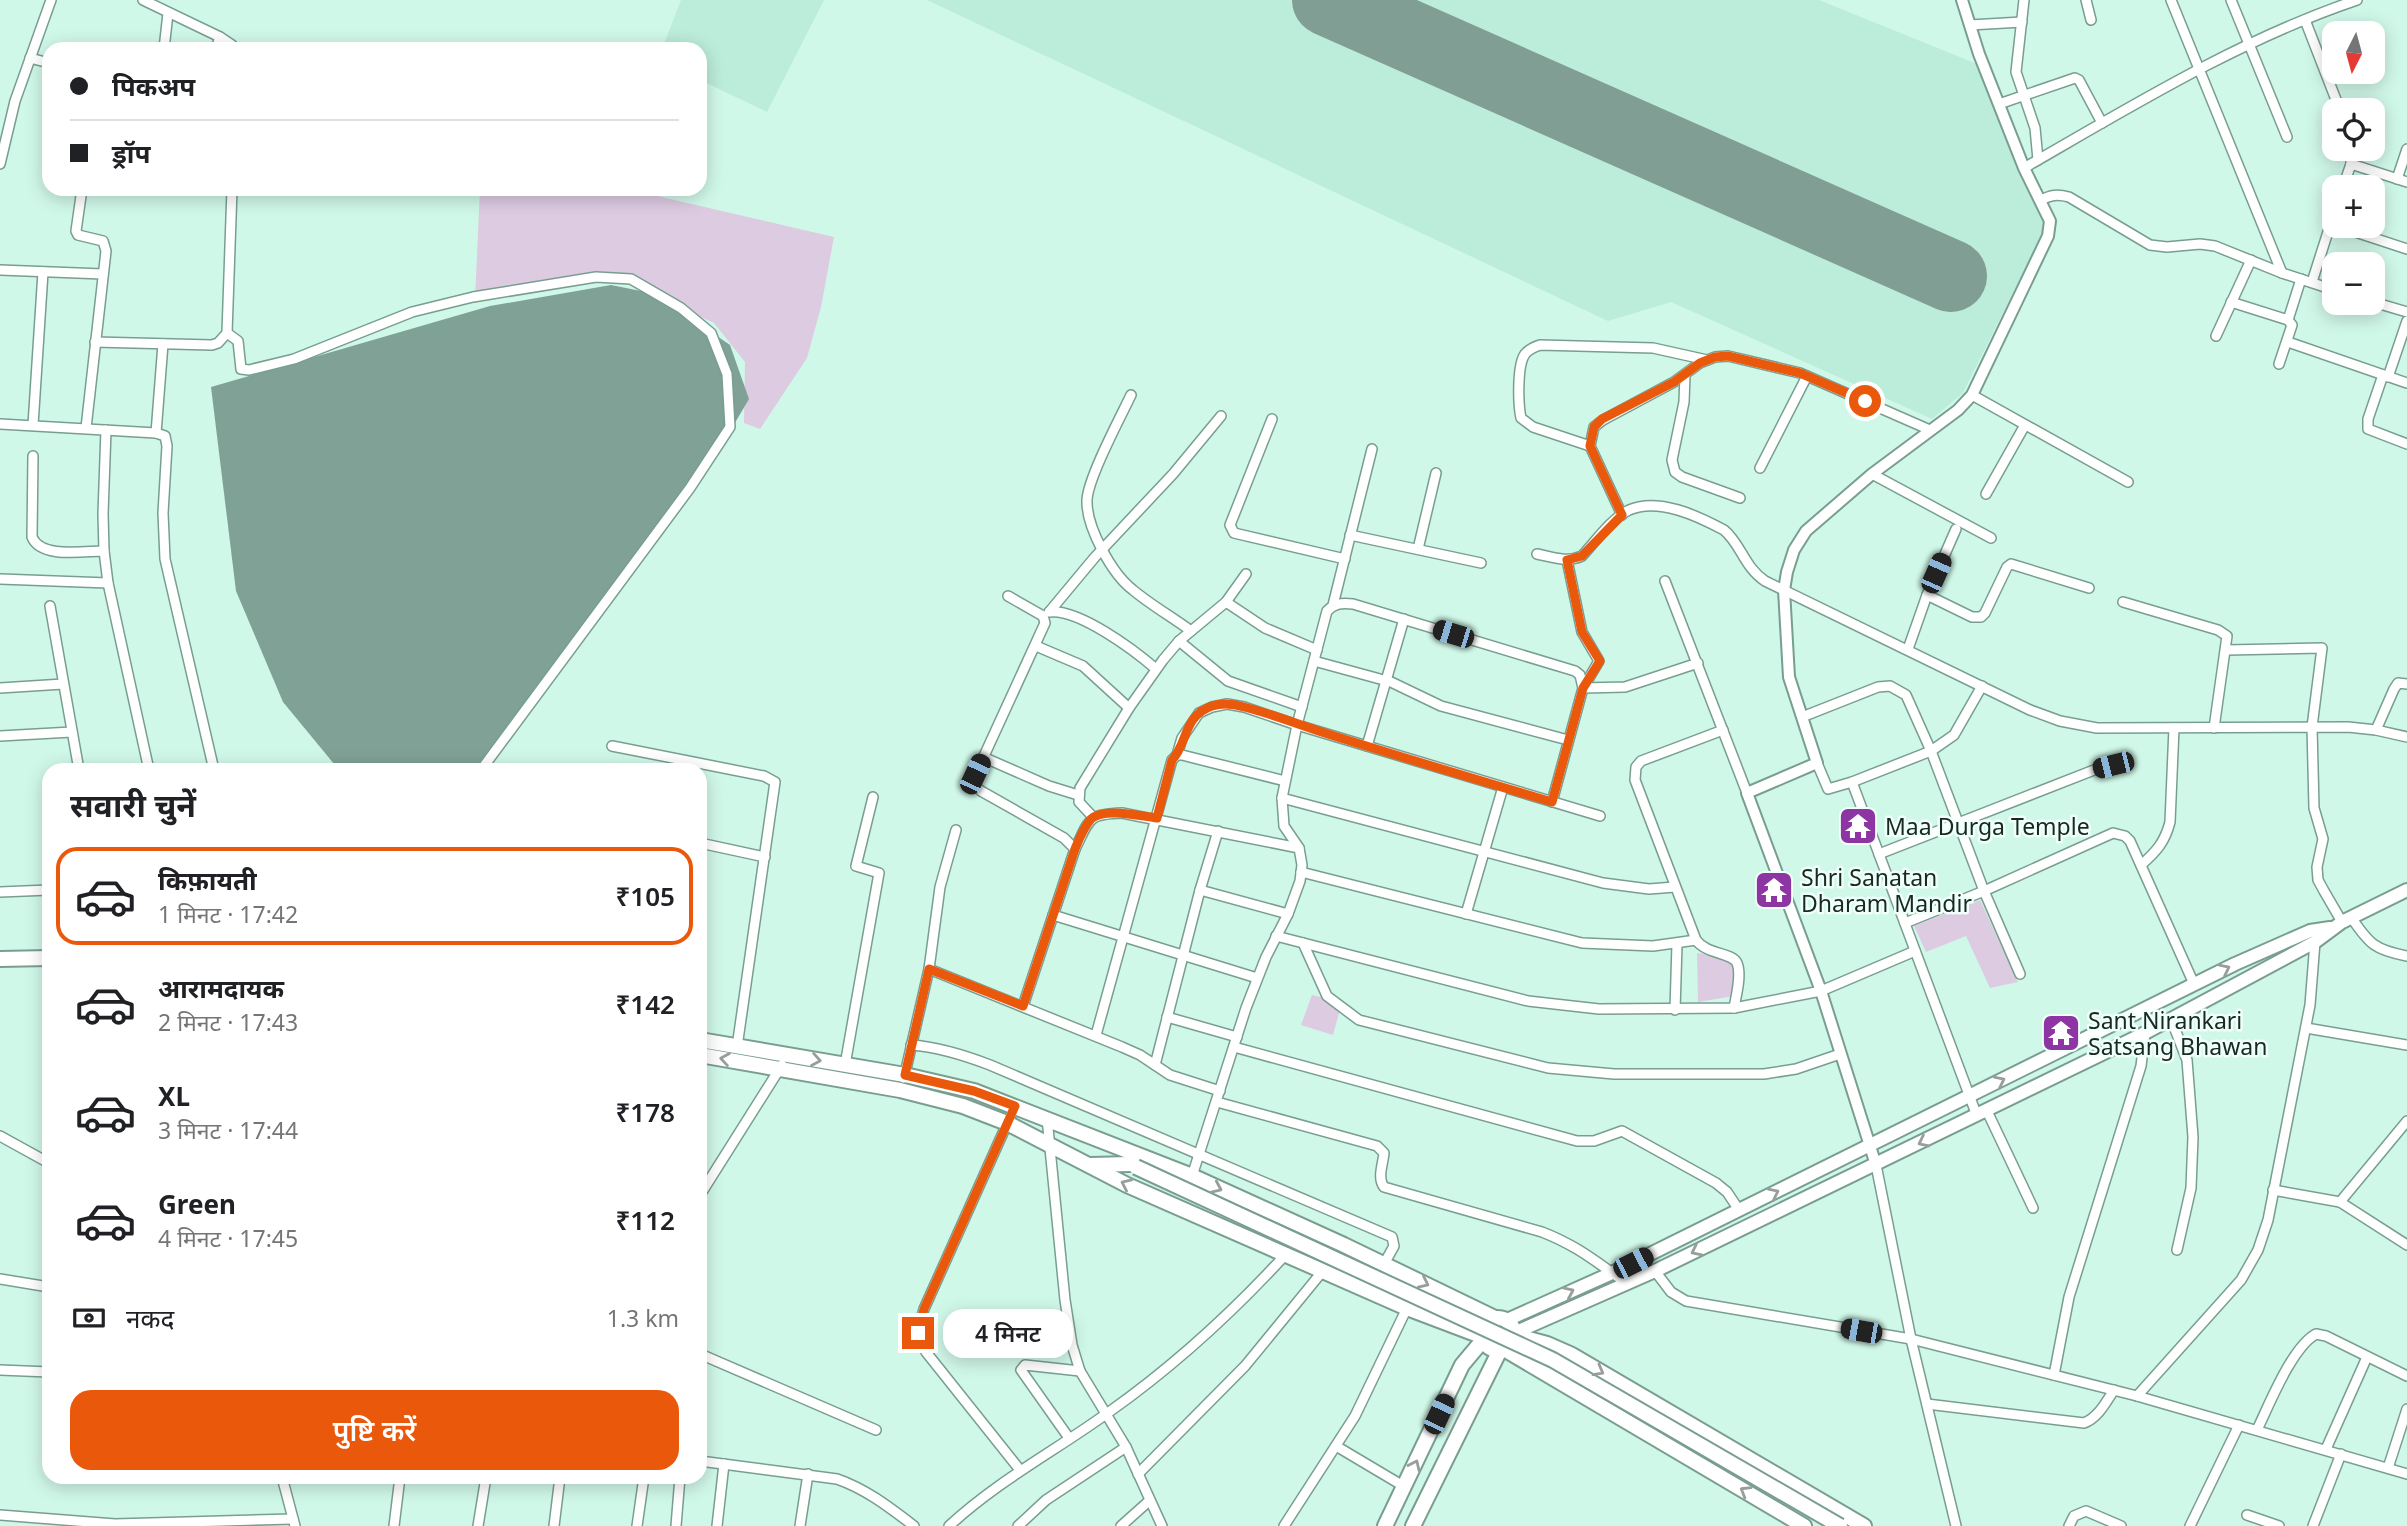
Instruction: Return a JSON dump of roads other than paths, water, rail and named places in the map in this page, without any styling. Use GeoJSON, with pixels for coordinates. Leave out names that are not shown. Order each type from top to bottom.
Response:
{"type":"FeatureCollection","features":[{"type":"Feature","properties":{"kind":"main road"},"geometry":{"type":"LineString","coordinates":[[1385,1526],[1462,1365],[1482,1338],[1484,1324],[1507,1327],[1628,1284],[2144,1033],[2315,942],[2341,923],[2407,890]]}},
{"type":"Feature","properties":{"kind":"main road"},"geometry":{"type":"LineString","coordinates":[[1507,1327],[2194,984],[2297,936],[2341,923]]}},
{"type":"Feature","properties":{"kind":"main road"},"geometry":{"type":"LineString","coordinates":[[0,959],[42,958]]}},
{"type":"Feature","properties":{"kind":"main road"},"geometry":{"type":"LineString","coordinates":[[707,1041],[905,1075],[974,1091],[1192,1176],[1384,1264],[1507,1327],[1572,1355],[1864,1526]]}},
{"type":"Feature","properties":{"kind":"main road"},"geometry":{"type":"LineString","coordinates":[[707,1056],[900,1090],[963,1106],[1007,1123],[1127,1185],[1322,1272],[1482,1338],[1492,1349],[1502,1349],[1801,1524],[1812,1496]]}},
{"type":"Feature","properties":{"kind":"main road"},"geometry":{"type":"LineString","coordinates":[[1096,1138],[1133,1166],[1553,1360],[1839,1526]]}},
{"type":"Feature","properties":{"kind":"main road"},"geometry":{"type":"LineString","coordinates":[[1088,1165],[1133,1166]]}},
{"type":"Feature","properties":{"kind":"main road"},"geometry":{"type":"LineString","coordinates":[[1417,1524],[1502,1349],[1511,1343],[1507,1327]]}},
{"type":"Feature","properties":{"kind":"street"},"geometry":{"type":"LineString","coordinates":[[0,164],[15,101],[51,0]]}},
{"type":"Feature","properties":{"kind":"street"},"geometry":{"type":"LineString","coordinates":[[143,0],[228,42]]}},
{"type":"Feature","properties":{"kind":"street"},"geometry":{"type":"LineString","coordinates":[[1962,0],[1998,104],[2024,168],[2050,221],[2048,236],[1972,395],[1958,410],[1872,474],[1806,531],[1794,550],[1784,590],[1789,677],[1828,789],[1931,751],[1954,735],[1982,687]]}},
{"type":"Feature","properties":{"kind":"street"},"geometry":{"type":"LineString","coordinates":[[2024,0],[2016,72],[2035,128],[2038,160]]}},
{"type":"Feature","properties":{"kind":"street"},"geometry":{"type":"LineString","coordinates":[[2086,0],[2091,20]]}},
{"type":"Feature","properties":{"kind":"street"},"geometry":{"type":"LineString","coordinates":[[2171,0],[2282,273]]}},
{"type":"Feature","properties":{"kind":"street"},"geometry":{"type":"LineString","coordinates":[[2231,0],[2287,138]]}},
{"type":"Feature","properties":{"kind":"street"},"geometry":{"type":"LineString","coordinates":[[2024,168],[2199,69],[2305,20],[2357,0]]}},
{"type":"Feature","properties":{"kind":"street"},"geometry":{"type":"LineString","coordinates":[[165,42],[168,13]]}},
{"type":"Feature","properties":{"kind":"street"},"geometry":{"type":"LineString","coordinates":[[2305,20],[2335,98]]}},
{"type":"Feature","properties":{"kind":"street"},"geometry":{"type":"LineString","coordinates":[[1970,25],[2022,22]]}},
{"type":"Feature","properties":{"kind":"street"},"geometry":{"type":"LineString","coordinates":[[218,42],[220,37]]}},
{"type":"Feature","properties":{"kind":"street"},"geometry":{"type":"LineString","coordinates":[[30,58],[42,61]]}},
{"type":"Feature","properties":{"kind":"street"},"geometry":{"type":"LineString","coordinates":[[1998,104],[2075,78],[2079,80],[2102,123]]}},
{"type":"Feature","properties":{"kind":"street"},"geometry":{"type":"LineString","coordinates":[[2347,175],[2351,164],[2402,181],[2407,149]]}},
{"type":"Feature","properties":{"kind":"street"},"geometry":{"type":"LineString","coordinates":[[2041,200],[2050,195],[2068,197],[2150,245],[2215,246],[2282,273],[2322,285]]}},
{"type":"Feature","properties":{"kind":"street"},"geometry":{"type":"LineString","coordinates":[[81,196],[76,231],[78,235],[103,241],[105,245],[86,428]]}},
{"type":"Feature","properties":{"kind":"street"},"geometry":{"type":"LineString","coordinates":[[95,342],[218,343],[226,333],[232,196]]}},
{"type":"Feature","properties":{"kind":"street"},"geometry":{"type":"LineString","coordinates":[[2312,282],[2329,238]]}},
{"type":"Feature","properties":{"kind":"street"},"geometry":{"type":"LineString","coordinates":[[2374,238],[2407,249]]}},
{"type":"Feature","properties":{"kind":"street"},"geometry":{"type":"LineString","coordinates":[[2216,336],[2251,260]]}},
{"type":"Feature","properties":{"kind":"street"},"geometry":{"type":"LineString","coordinates":[[0,270],[103,274]]}},
{"type":"Feature","properties":{"kind":"street"},"geometry":{"type":"LineString","coordinates":[[33,425],[43,272]]}},
{"type":"Feature","properties":{"kind":"street"},"geometry":{"type":"LineString","coordinates":[[226,333],[238,341],[242,369],[249,370],[294,359],[412,312],[473,297],[596,277],[631,279],[681,308],[711,333],[727,374],[730,427],[690,488],[486,763]]}},
{"type":"Feature","properties":{"kind":"street"},"geometry":{"type":"LineString","coordinates":[[2288,320],[2301,279]]}},
{"type":"Feature","properties":{"kind":"street"},"geometry":{"type":"LineString","coordinates":[[2231,302],[2288,320],[2292,325],[2279,363]]}},
{"type":"Feature","properties":{"kind":"street"},"geometry":{"type":"LineString","coordinates":[[2385,306],[2407,312]]}},
{"type":"Feature","properties":{"kind":"street"},"geometry":{"type":"LineString","coordinates":[[2407,321],[2368,419],[2368,429],[2407,444]]}},
{"type":"Feature","properties":{"kind":"street"},"geometry":{"type":"LineString","coordinates":[[2288,342],[2407,383]]}},
{"type":"Feature","properties":{"kind":"street"},"geometry":{"type":"LineString","coordinates":[[156,433],[163,344]]}},
{"type":"Feature","properties":{"kind":"street"},"geometry":{"type":"LineString","coordinates":[[1590,446],[1533,427],[1521,418],[1520,365],[1530,349],[1540,345],[1653,348],[1707,360],[1728,356],[1779,366],[1930,430]]}},
{"type":"Feature","properties":{"kind":"street"},"geometry":{"type":"LineString","coordinates":[[1622,515],[1590,446],[1594,427],[1602,419],[1685,375],[1707,360]]}},
{"type":"Feature","properties":{"kind":"street"},"geometry":{"type":"LineString","coordinates":[[1685,375],[1684,402],[1672,460],[1675,472],[1740,498]]}},
{"type":"Feature","properties":{"kind":"street"},"geometry":{"type":"LineString","coordinates":[[1760,468],[1807,376]]}},
{"type":"Feature","properties":{"kind":"street"},"geometry":{"type":"LineString","coordinates":[[1130,395],[1091,483],[1087,500],[1093,527],[1122,580],[1191,631]]}},
{"type":"Feature","properties":{"kind":"street"},"geometry":{"type":"LineString","coordinates":[[1972,395],[2128,482]]}},
{"type":"Feature","properties":{"kind":"street"},"geometry":{"type":"LineString","coordinates":[[1075,849],[1065,838],[981,791],[975,786],[975,774],[1036,646],[1047,613],[1173,474],[1221,416]]}},
{"type":"Feature","properties":{"kind":"street"},"geometry":{"type":"LineString","coordinates":[[1272,419],[1230,525],[1231,530],[1234,533],[1345,559]]}},
{"type":"Feature","properties":{"kind":"street"},"geometry":{"type":"LineString","coordinates":[[0,424],[156,433],[165,436],[165,559],[212,763]]}},
{"type":"Feature","properties":{"kind":"street"},"geometry":{"type":"LineString","coordinates":[[1986,494],[2025,425]]}},
{"type":"Feature","properties":{"kind":"street"},"geometry":{"type":"LineString","coordinates":[[106,430],[104,551],[108,583],[147,763]]}},
{"type":"Feature","properties":{"kind":"street"},"geometry":{"type":"LineString","coordinates":[[1192,1176],[1257,978],[1297,894],[1301,872],[1299,848],[1284,826],[1282,798],[1297,725],[1327,611],[1333,605],[1372,449]]}},
{"type":"Feature","properties":{"kind":"street"},"geometry":{"type":"LineString","coordinates":[[33,456],[32,537],[35,543],[52,551],[104,551]]}},
{"type":"Feature","properties":{"kind":"street"},"geometry":{"type":"LineString","coordinates":[[1418,549],[1436,472]]}},
{"type":"Feature","properties":{"kind":"street"},"geometry":{"type":"LineString","coordinates":[[1872,474],[1991,538]]}},
{"type":"Feature","properties":{"kind":"street"},"geometry":{"type":"LineString","coordinates":[[1537,554],[1567,560],[1582,556],[1629,510],[1653,505],[1668,508],[1714,524],[1731,536],[1749,567],[1758,576],[1982,687],[2060,721],[2097,728],[2312,727],[2376,730],[2407,737]]}},
{"type":"Feature","properties":{"kind":"street"},"geometry":{"type":"LineString","coordinates":[[1908,649],[1927,595],[1956,529]]}},
{"type":"Feature","properties":{"kind":"street"},"geometry":{"type":"LineString","coordinates":[[1350,535],[1481,562]]}},
{"type":"Feature","properties":{"kind":"street"},"geometry":{"type":"LineString","coordinates":[[1567,560],[1582,632],[1600,661],[1583,688]]}},
{"type":"Feature","properties":{"kind":"street"},"geometry":{"type":"LineString","coordinates":[[1927,595],[1972,617],[1981,617],[2011,564],[2088,588]]}},
{"type":"Feature","properties":{"kind":"street"},"geometry":{"type":"LineString","coordinates":[[1093,817],[1079,802],[1080,788],[1129,708],[1179,641],[1226,601],[1246,575]]}},
{"type":"Feature","properties":{"kind":"street"},"geometry":{"type":"LineString","coordinates":[[0,579],[108,583]]}},
{"type":"Feature","properties":{"kind":"street"},"geometry":{"type":"LineString","coordinates":[[1665,581],[1821,991],[1870,1145],[1911,1339],[1956,1526]]}},
{"type":"Feature","properties":{"kind":"street"},"geometry":{"type":"LineString","coordinates":[[1008,597],[1047,613],[1071,615],[1133,649],[1156,669]]}},
{"type":"Feature","properties":{"kind":"street"},"geometry":{"type":"LineString","coordinates":[[1226,601],[1265,628],[1317,650]]}},
{"type":"Feature","properties":{"kind":"street"},"geometry":{"type":"LineString","coordinates":[[2123,602],[2224,632],[2227,636],[2214,727]]}},
{"type":"Feature","properties":{"kind":"street"},"geometry":{"type":"LineString","coordinates":[[1333,605],[1353,604],[1575,671],[1583,680],[1583,688],[1552,802]]}},
{"type":"Feature","properties":{"kind":"street"},"geometry":{"type":"LineString","coordinates":[[50,606],[78,763]]}},
{"type":"Feature","properties":{"kind":"street"},"geometry":{"type":"LineString","coordinates":[[1367,746],[1404,619]]}},
{"type":"Feature","properties":{"kind":"street"},"geometry":{"type":"LineString","coordinates":[[1179,641],[1228,681],[1302,707]]}},
{"type":"Feature","properties":{"kind":"street"},"geometry":{"type":"LineString","coordinates":[[1036,646],[1083,666],[1129,708]]}},
{"type":"Feature","properties":{"kind":"street"},"geometry":{"type":"LineString","coordinates":[[2227,650],[2322,648],[2312,727],[2315,808],[2323,839],[2317,866],[2318,880],[2341,923],[2373,946],[2385,952],[2407,956]]}},
{"type":"Feature","properties":{"kind":"street"},"geometry":{"type":"LineString","coordinates":[[1314,661],[1386,680],[1441,706],[1569,740]]}},
{"type":"Feature","properties":{"kind":"street"},"geometry":{"type":"LineString","coordinates":[[1583,688],[1625,687],[1698,663]]}},
{"type":"Feature","properties":{"kind":"street"},"geometry":{"type":"LineString","coordinates":[[2376,730],[2398,683],[2407,684]]}},
{"type":"Feature","properties":{"kind":"street"},"geometry":{"type":"LineString","coordinates":[[0,688],[64,684]]}},
{"type":"Feature","properties":{"kind":"street"},"geometry":{"type":"LineString","coordinates":[[1802,717],[1878,687],[1890,686],[1906,695],[2020,974]]}},
{"type":"Feature","properties":{"kind":"street"},"geometry":{"type":"LineString","coordinates":[[1096,1035],[1172,760],[1177,755],[1189,726],[1199,713],[1212,706],[1244,706],[1297,725],[1600,816]]}},
{"type":"Feature","properties":{"kind":"street"},"geometry":{"type":"LineString","coordinates":[[2141,864],[2160,848],[2170,822],[2174,728]]}},
{"type":"Feature","properties":{"kind":"street"},"geometry":{"type":"LineString","coordinates":[[1723,730],[1641,761],[1636,767],[1635,780],[1696,940],[1701,947],[1731,956],[1737,963],[1734,1008]]}},
{"type":"Feature","properties":{"kind":"street"},"geometry":{"type":"LineString","coordinates":[[0,736],[72,732]]}},
{"type":"Feature","properties":{"kind":"street"},"geometry":{"type":"LineString","coordinates":[[612,746],[696,763]]}},
{"type":"Feature","properties":{"kind":"street"},"geometry":{"type":"LineString","coordinates":[[1177,755],[1285,781]]}},
{"type":"Feature","properties":{"kind":"street"},"geometry":{"type":"LineString","coordinates":[[983,757],[1049,786],[1078,795]]}},
{"type":"Feature","properties":{"kind":"street"},"geometry":{"type":"LineString","coordinates":[[1746,793],[1817,763]]}},
{"type":"Feature","properties":{"kind":"street"},"geometry":{"type":"LineString","coordinates":[[707,765],[771,778],[776,789],[737,1047]]}},
{"type":"Feature","properties":{"kind":"street"},"geometry":{"type":"LineString","coordinates":[[1879,854],[2113,765]]}},
{"type":"Feature","properties":{"kind":"street"},"geometry":{"type":"LineString","coordinates":[[1852,782],[1968,1096],[1982,1113],[2033,1208]]}},
{"type":"Feature","properties":{"kind":"street"},"geometry":{"type":"LineString","coordinates":[[1466,914],[1503,787]]}},
{"type":"Feature","properties":{"kind":"street"},"geometry":{"type":"LineString","coordinates":[[845,1065],[880,873],[856,866],[873,797]]}},
{"type":"Feature","properties":{"kind":"street"},"geometry":{"type":"LineString","coordinates":[[1282,798],[1603,883],[1649,889],[1675,887]]}},
{"type":"Feature","properties":{"kind":"street"},"geometry":{"type":"LineString","coordinates":[[1023,1006],[1075,849],[1093,817],[1122,813],[1157,818],[1299,848]]}},
{"type":"Feature","properties":{"kind":"street"},"geometry":{"type":"LineString","coordinates":[[900,1090],[929,969],[940,887],[956,830]]}},
{"type":"Feature","properties":{"kind":"street"},"geometry":{"type":"LineString","coordinates":[[1155,1065],[1218,831]]}},
{"type":"Feature","properties":{"kind":"street"},"geometry":{"type":"LineString","coordinates":[[1905,923],[2113,833],[2125,836],[2130,841],[2194,984]]}},
{"type":"Feature","properties":{"kind":"street"},"geometry":{"type":"LineString","coordinates":[[707,845],[765,857]]}},
{"type":"Feature","properties":{"kind":"street"},"geometry":{"type":"LineString","coordinates":[[1301,872],[1582,943],[1629,946],[1676,944],[1696,940]]}},
{"type":"Feature","properties":{"kind":"street"},"geometry":{"type":"LineString","coordinates":[[0,892],[42,890]]}},
{"type":"Feature","properties":{"kind":"street"},"geometry":{"type":"LineString","coordinates":[[1200,890],[1288,914]]}},
{"type":"Feature","properties":{"kind":"street"},"geometry":{"type":"LineString","coordinates":[[1053,915],[1257,978]]}},
{"type":"Feature","properties":{"kind":"street"},"geometry":{"type":"LineString","coordinates":[[1276,936],[1528,1001],[1599,1009],[1734,1008],[1821,991],[1915,951]]}},
{"type":"Feature","properties":{"kind":"street"},"geometry":{"type":"LineString","coordinates":[[2137,1396],[2241,1280],[2258,1250],[2306,1028],[2315,942]]}},
{"type":"Feature","properties":{"kind":"street"},"geometry":{"type":"LineString","coordinates":[[1303,943],[1327,996],[1359,1020],[1516,1061],[1580,1072],[1614,1074],[1763,1074],[1796,1069],[1840,1054]]}},
{"type":"Feature","properties":{"kind":"street"},"geometry":{"type":"LineString","coordinates":[[1675,1010],[1676,944]]}},
{"type":"Feature","properties":{"kind":"street"},"geometry":{"type":"LineString","coordinates":[[929,969],[1096,1035],[1140,1055],[1170,1075],[1220,1091]]}},
{"type":"Feature","properties":{"kind":"street"},"geometry":{"type":"LineString","coordinates":[[1167,1017],[1237,1037]]}},
{"type":"Feature","properties":{"kind":"street"},"geometry":{"type":"LineString","coordinates":[[2171,1019],[2187,1060],[2193,1137],[2191,1188],[2177,1250]]}},
{"type":"Feature","properties":{"kind":"street"},"geometry":{"type":"LineString","coordinates":[[2306,1028],[2407,1045]]}},
{"type":"Feature","properties":{"kind":"street"},"geometry":{"type":"LineString","coordinates":[[2054,1375],[2068,1297],[2141,1066],[2144,1033]]}},
{"type":"Feature","properties":{"kind":"street"},"geometry":{"type":"LineString","coordinates":[[911,1045],[932,1046],[956,1052],[990,1065],[1392,1237],[1394,1246],[1384,1264]]}},
{"type":"Feature","properties":{"kind":"street"},"geometry":{"type":"LineString","coordinates":[[1234,1047],[1577,1141],[1594,1141],[1622,1132],[1716,1183],[1727,1192],[1739,1210]]}},
{"type":"Feature","properties":{"kind":"street"},"geometry":{"type":"LineString","coordinates":[[707,1184],[789,1055]]}},
{"type":"Feature","properties":{"kind":"street"},"geometry":{"type":"LineString","coordinates":[[1217,1102],[1377,1146],[1384,1153],[1381,1183],[1384,1187],[1566,1241],[1628,1284]]}},
{"type":"Feature","properties":{"kind":"street"},"geometry":{"type":"LineString","coordinates":[[1015,1106],[924,1309],[918,1333],[926,1352],[1020,1469]]}},
{"type":"Feature","properties":{"kind":"street"},"geometry":{"type":"LineString","coordinates":[[1047,1118],[1072,1345],[1080,1371],[1126,1447],[1162,1526]]}},
{"type":"Feature","properties":{"kind":"street"},"geometry":{"type":"LineString","coordinates":[[2340,1202],[2407,1121]]}},
{"type":"Feature","properties":{"kind":"street"},"geometry":{"type":"LineString","coordinates":[[0,1136],[42,1159]]}},
{"type":"Feature","properties":{"kind":"street"},"geometry":{"type":"LineString","coordinates":[[2273,1190],[2340,1202],[2407,1245]]}},
{"type":"Feature","properties":{"kind":"street"},"geometry":{"type":"LineString","coordinates":[[949,1526],[968,1508],[1020,1469],[1108,1414],[1222,1321],[1309,1229]]}},
{"type":"Feature","properties":{"kind":"street"},"geometry":{"type":"LineString","coordinates":[[1655,1271],[1671,1292],[1686,1301],[1911,1339],[2137,1396],[2407,1474]]}},
{"type":"Feature","properties":{"kind":"street"},"geometry":{"type":"LineString","coordinates":[[1139,1474],[1245,1366],[1322,1272]]}},
{"type":"Feature","properties":{"kind":"street"},"geometry":{"type":"LineString","coordinates":[[0,1279],[42,1286]]}},
{"type":"Feature","properties":{"kind":"street"},"geometry":{"type":"LineString","coordinates":[[1284,1526],[1355,1416],[1407,1308]]}},
{"type":"Feature","properties":{"kind":"street"},"geometry":{"type":"LineString","coordinates":[[2257,1430],[2284,1374],[2310,1337],[2316,1334],[2326,1336],[2407,1376]]}},
{"type":"Feature","properties":{"kind":"street"},"geometry":{"type":"LineString","coordinates":[[707,1357],[876,1430]]}},
{"type":"Feature","properties":{"kind":"street"},"geometry":{"type":"LineString","coordinates":[[2326,1449],[2367,1357]]}},
{"type":"Feature","properties":{"kind":"street"},"geometry":{"type":"LineString","coordinates":[[1069,1438],[1021,1370],[1025,1365],[1080,1371]]}},
{"type":"Feature","properties":{"kind":"street"},"geometry":{"type":"LineString","coordinates":[[0,1370],[42,1371]]}},
{"type":"Feature","properties":{"kind":"street"},"geometry":{"type":"LineString","coordinates":[[1927,1404],[2084,1423],[2098,1413],[2114,1390]]}},
{"type":"Feature","properties":{"kind":"street"},"geometry":{"type":"LineString","coordinates":[[2388,1468],[2407,1409]]}},
{"type":"Feature","properties":{"kind":"street"},"geometry":{"type":"LineString","coordinates":[[2190,1526],[2239,1424]]}},
{"type":"Feature","properties":{"kind":"street"},"geometry":{"type":"LineString","coordinates":[[1336,1446],[1405,1487]]}},
{"type":"Feature","properties":{"kind":"street"},"geometry":{"type":"LineString","coordinates":[[1018,1526],[1046,1500],[1126,1447]]}},
{"type":"Feature","properties":{"kind":"street"},"geometry":{"type":"LineString","coordinates":[[2313,1526],[2341,1454]]}},
{"type":"Feature","properties":{"kind":"street"},"geometry":{"type":"LineString","coordinates":[[707,1462],[837,1479],[856,1486],[879,1500],[914,1526]]}},
{"type":"Feature","properties":{"kind":"street"},"geometry":{"type":"LineString","coordinates":[[717,1526],[724,1464]]}},
{"type":"Feature","properties":{"kind":"street"},"geometry":{"type":"LineString","coordinates":[[800,1526],[808,1474]]}},
{"type":"Feature","properties":{"kind":"street"},"geometry":{"type":"LineString","coordinates":[[0,1515],[16,1521],[115,1524],[294,1523],[284,1484]]}},
{"type":"Feature","properties":{"kind":"street"},"geometry":{"type":"LineString","coordinates":[[394,1526],[399,1484]]}},
{"type":"Feature","properties":{"kind":"street"},"geometry":{"type":"LineString","coordinates":[[478,1526],[485,1484]]}},
{"type":"Feature","properties":{"kind":"street"},"geometry":{"type":"LineString","coordinates":[[554,1526],[559,1484]]}},
{"type":"Feature","properties":{"kind":"street"},"geometry":{"type":"LineString","coordinates":[[637,1526],[643,1484]]}},
{"type":"Feature","properties":{"kind":"street"},"geometry":{"type":"LineString","coordinates":[[676,1526],[679,1484]]}},
{"type":"Feature","properties":{"kind":"street"},"geometry":{"type":"LineString","coordinates":[[1121,1526],[1149,1501]]}},
{"type":"Feature","properties":{"kind":"street"},"geometry":{"type":"LineString","coordinates":[[2069,1526],[2074,1516],[2086,1511],[2121,1526]]}},
{"type":"Feature","properties":{"kind":"street"},"geometry":{"type":"LineString","coordinates":[[2247,1515],[2279,1526]]}},
{"type":"Feature","properties":{"kind":"place","name":"Maa Durga Temple"},"geometry":{"type":"Point","coordinates":[1858,826]}},
{"type":"Feature","properties":{"kind":"place","name":"Shri Sanatan Dharam Mandir"},"geometry":{"type":"Point","coordinates":[1774,890]}},
{"type":"Feature","properties":{"kind":"place","name":"Sant Nirankari Satsang Bhawan"},"geometry":{"type":"Point","coordinates":[2061,1033]}}]}
